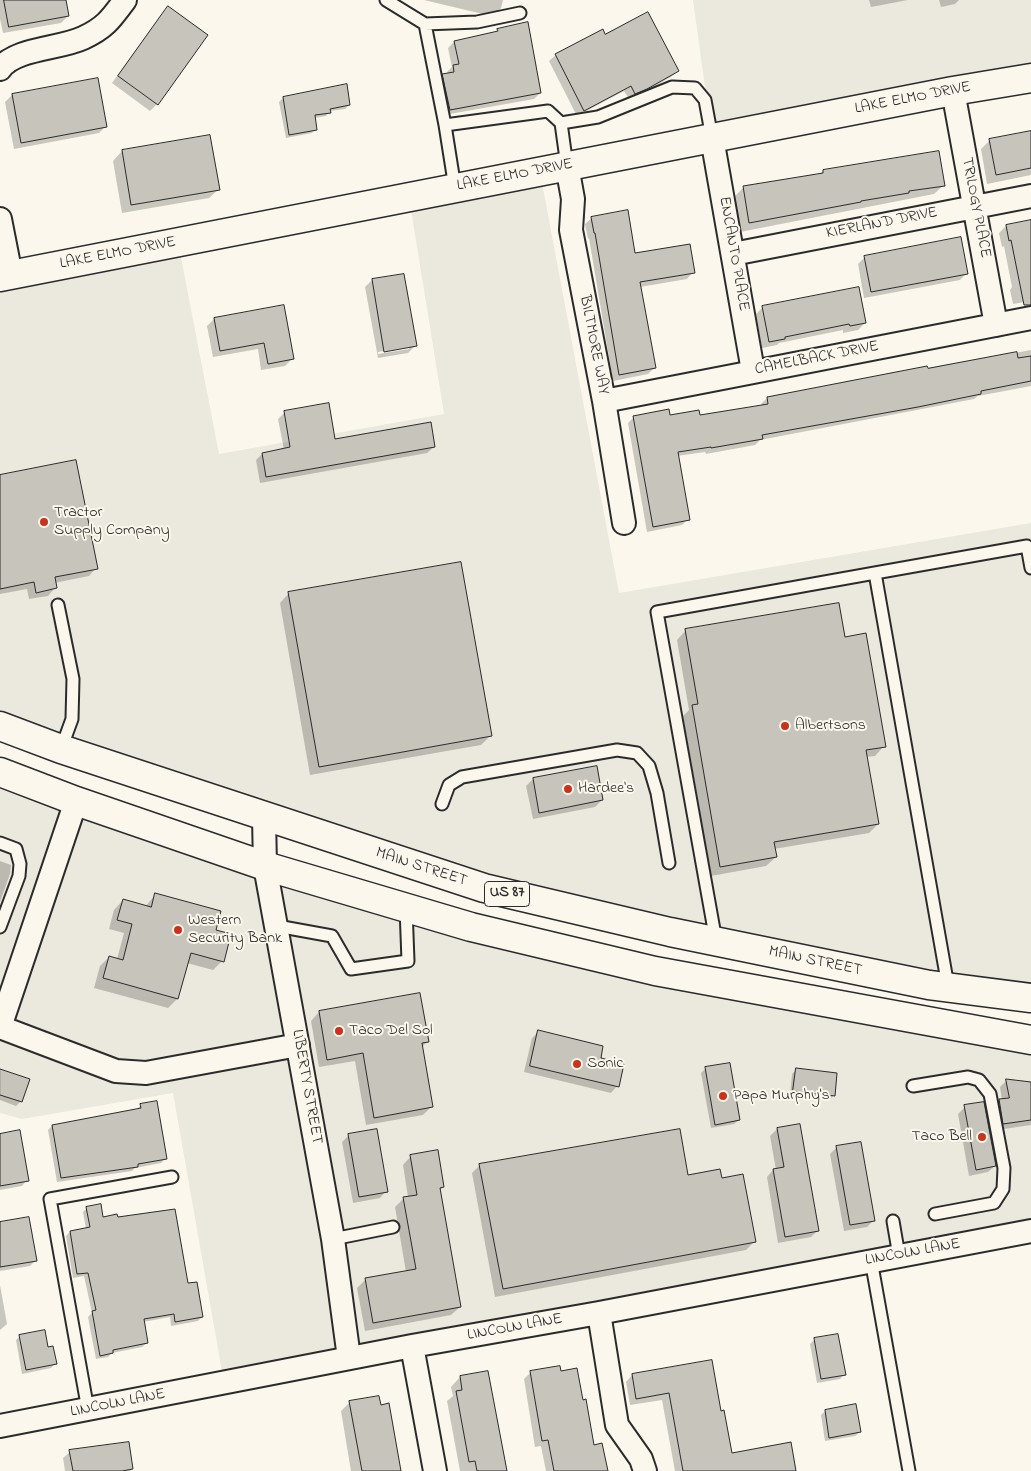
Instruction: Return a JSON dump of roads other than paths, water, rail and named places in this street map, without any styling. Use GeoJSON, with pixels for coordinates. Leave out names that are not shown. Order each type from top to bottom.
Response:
{"type":"FeatureCollection","features":[{"type":"Feature","properties":{"kind":"main road","name":"LAKE ELMO DRIVE"},"geometry":{"type":"LineString","coordinates":[[6,276],[952,91],[1031,78]]}},
{"type":"Feature","properties":{"kind":"main road","name":"MAIN STREET"},"geometry":{"type":"LineString","coordinates":[[0,726],[61,749],[264,817],[484,888],[716,941],[929,985],[1031,998]]}},
{"type":"Feature","properties":{"kind":"main road","name":"US 87"},"geometry":{"type":"LineString","coordinates":[[0,772],[76,801],[265,866],[471,927],[655,971],[1031,1040]]}},
{"type":"Feature","properties":{"kind":"street"},"geometry":{"type":"LineString","coordinates":[[0,69],[3,65],[24,54],[82,39],[107,24],[125,0]]}},
{"type":"Feature","properties":{"kind":"street","name":"TRILOGY PLACE"},"geometry":{"type":"LineString","coordinates":[[952,91],[996,325]]}},
{"type":"Feature","properties":{"kind":"street","name":"ENCANTO PLACE"},"geometry":{"type":"LineString","coordinates":[[712,138],[753,371]]}},
{"type":"Feature","properties":{"kind":"street","name":"BILTMORE WAY"},"geometry":{"type":"LineString","coordinates":[[567,166],[573,199],[570,230],[604,401],[624,523]]}},
{"type":"Feature","properties":{"kind":"street","name":"KIERLAND DRIVE"},"geometry":{"type":"LineString","coordinates":[[733,254],[1031,196]]}},
{"type":"Feature","properties":{"kind":"street"},"geometry":{"type":"LineString","coordinates":[[0,219],[6,276]]}},
{"type":"Feature","properties":{"kind":"street","name":"CAMELBACK DRIVE"},"geometry":{"type":"LineString","coordinates":[[604,401],[1031,318]]}},
{"type":"Feature","properties":{"kind":"street"},"geometry":{"type":"LineString","coordinates":[[76,801],[0,1027],[116,1071],[146,1073],[298,1045]]}},
{"type":"Feature","properties":{"kind":"street","name":"LIBERTY STREET"},"geometry":{"type":"LineString","coordinates":[[264,817],[265,866],[333,1239],[349,1358]]}},
{"type":"Feature","properties":{"kind":"street","name":"LINCOLN LANE"},"geometry":{"type":"LineString","coordinates":[[0,1426],[412,1346],[1031,1232]]}},
{"type":"Feature","properties":{"kind":"street"},"geometry":{"type":"LineString","coordinates":[[599,1313],[617,1425],[641,1459],[645,1471]]}},
{"type":"Feature","properties":{"kind":"street"},"geometry":{"type":"LineString","coordinates":[[412,1346],[435,1471]]}},
{"type":"Feature","properties":{"kind":"lane"},"geometry":{"type":"LineString","coordinates":[[386,0],[425,24],[478,22],[520,13]]}},
{"type":"Feature","properties":{"kind":"lane"},"geometry":{"type":"LineString","coordinates":[[425,24],[455,188]]}},
{"type":"Feature","properties":{"kind":"lane"},"geometry":{"type":"LineString","coordinates":[[561,122],[598,117],[672,87],[695,88],[705,100],[712,138]]}},
{"type":"Feature","properties":{"kind":"lane"},"geometry":{"type":"LineString","coordinates":[[445,125],[548,111],[561,122],[567,166]]}},
{"type":"Feature","properties":{"kind":"lane"},"geometry":{"type":"LineString","coordinates":[[716,941],[657,612],[1029,546],[1031,568]]}},
{"type":"Feature","properties":{"kind":"lane"},"geometry":{"type":"LineString","coordinates":[[875,573],[948,988]]}},
{"type":"Feature","properties":{"kind":"lane"},"geometry":{"type":"LineString","coordinates":[[58,605],[73,679],[72,719],[61,749]]}},
{"type":"Feature","properties":{"kind":"lane"},"geometry":{"type":"LineString","coordinates":[[442,804],[449,785],[462,777],[617,750],[636,754],[649,766],[657,793],[669,863]]}},
{"type":"Feature","properties":{"kind":"lane"},"geometry":{"type":"LineString","coordinates":[[0,843],[16,849],[20,864],[18,876],[0,927]]}},
{"type":"Feature","properties":{"kind":"lane"},"geometry":{"type":"LineString","coordinates":[[277,926],[332,936],[351,969],[360,968],[408,961],[406,908]]}},
{"type":"Feature","properties":{"kind":"lane"},"geometry":{"type":"LineString","coordinates":[[913,1086],[968,1077],[980,1080],[990,1094],[1004,1168],[1003,1189],[994,1203],[934,1214]]}},
{"type":"Feature","properties":{"kind":"lane"},"geometry":{"type":"LineString","coordinates":[[88,1410],[50,1199],[172,1177]]}},
{"type":"Feature","properties":{"kind":"lane"},"geometry":{"type":"LineString","coordinates":[[893,1221],[898,1256]]}},
{"type":"Feature","properties":{"kind":"lane"},"geometry":{"type":"LineString","coordinates":[[333,1239],[393,1227]]}},
{"type":"Feature","properties":{"kind":"lane"},"geometry":{"type":"LineString","coordinates":[[872,1260],[910,1471]]}},
{"type":"Feature","properties":{"kind":"place","name":"Tractor Supply Company"},"geometry":{"type":"Point","coordinates":[44,522]}},
{"type":"Feature","properties":{"kind":"place","name":"Albertsons"},"geometry":{"type":"Point","coordinates":[785,726]}},
{"type":"Feature","properties":{"kind":"place","name":"Hardee's"},"geometry":{"type":"Point","coordinates":[568,789]}},
{"type":"Feature","properties":{"kind":"place","name":"Western Security Bank"},"geometry":{"type":"Point","coordinates":[178,930]}},
{"type":"Feature","properties":{"kind":"place","name":"Taco Del Sol"},"geometry":{"type":"Point","coordinates":[339,1031]}},
{"type":"Feature","properties":{"kind":"place","name":"Sonic"},"geometry":{"type":"Point","coordinates":[577,1064]}},
{"type":"Feature","properties":{"kind":"place","name":"Papa Murphy's"},"geometry":{"type":"Point","coordinates":[723,1096]}},
{"type":"Feature","properties":{"kind":"place","name":"Taco Bell"},"geometry":{"type":"Point","coordinates":[982,1137]}}]}
